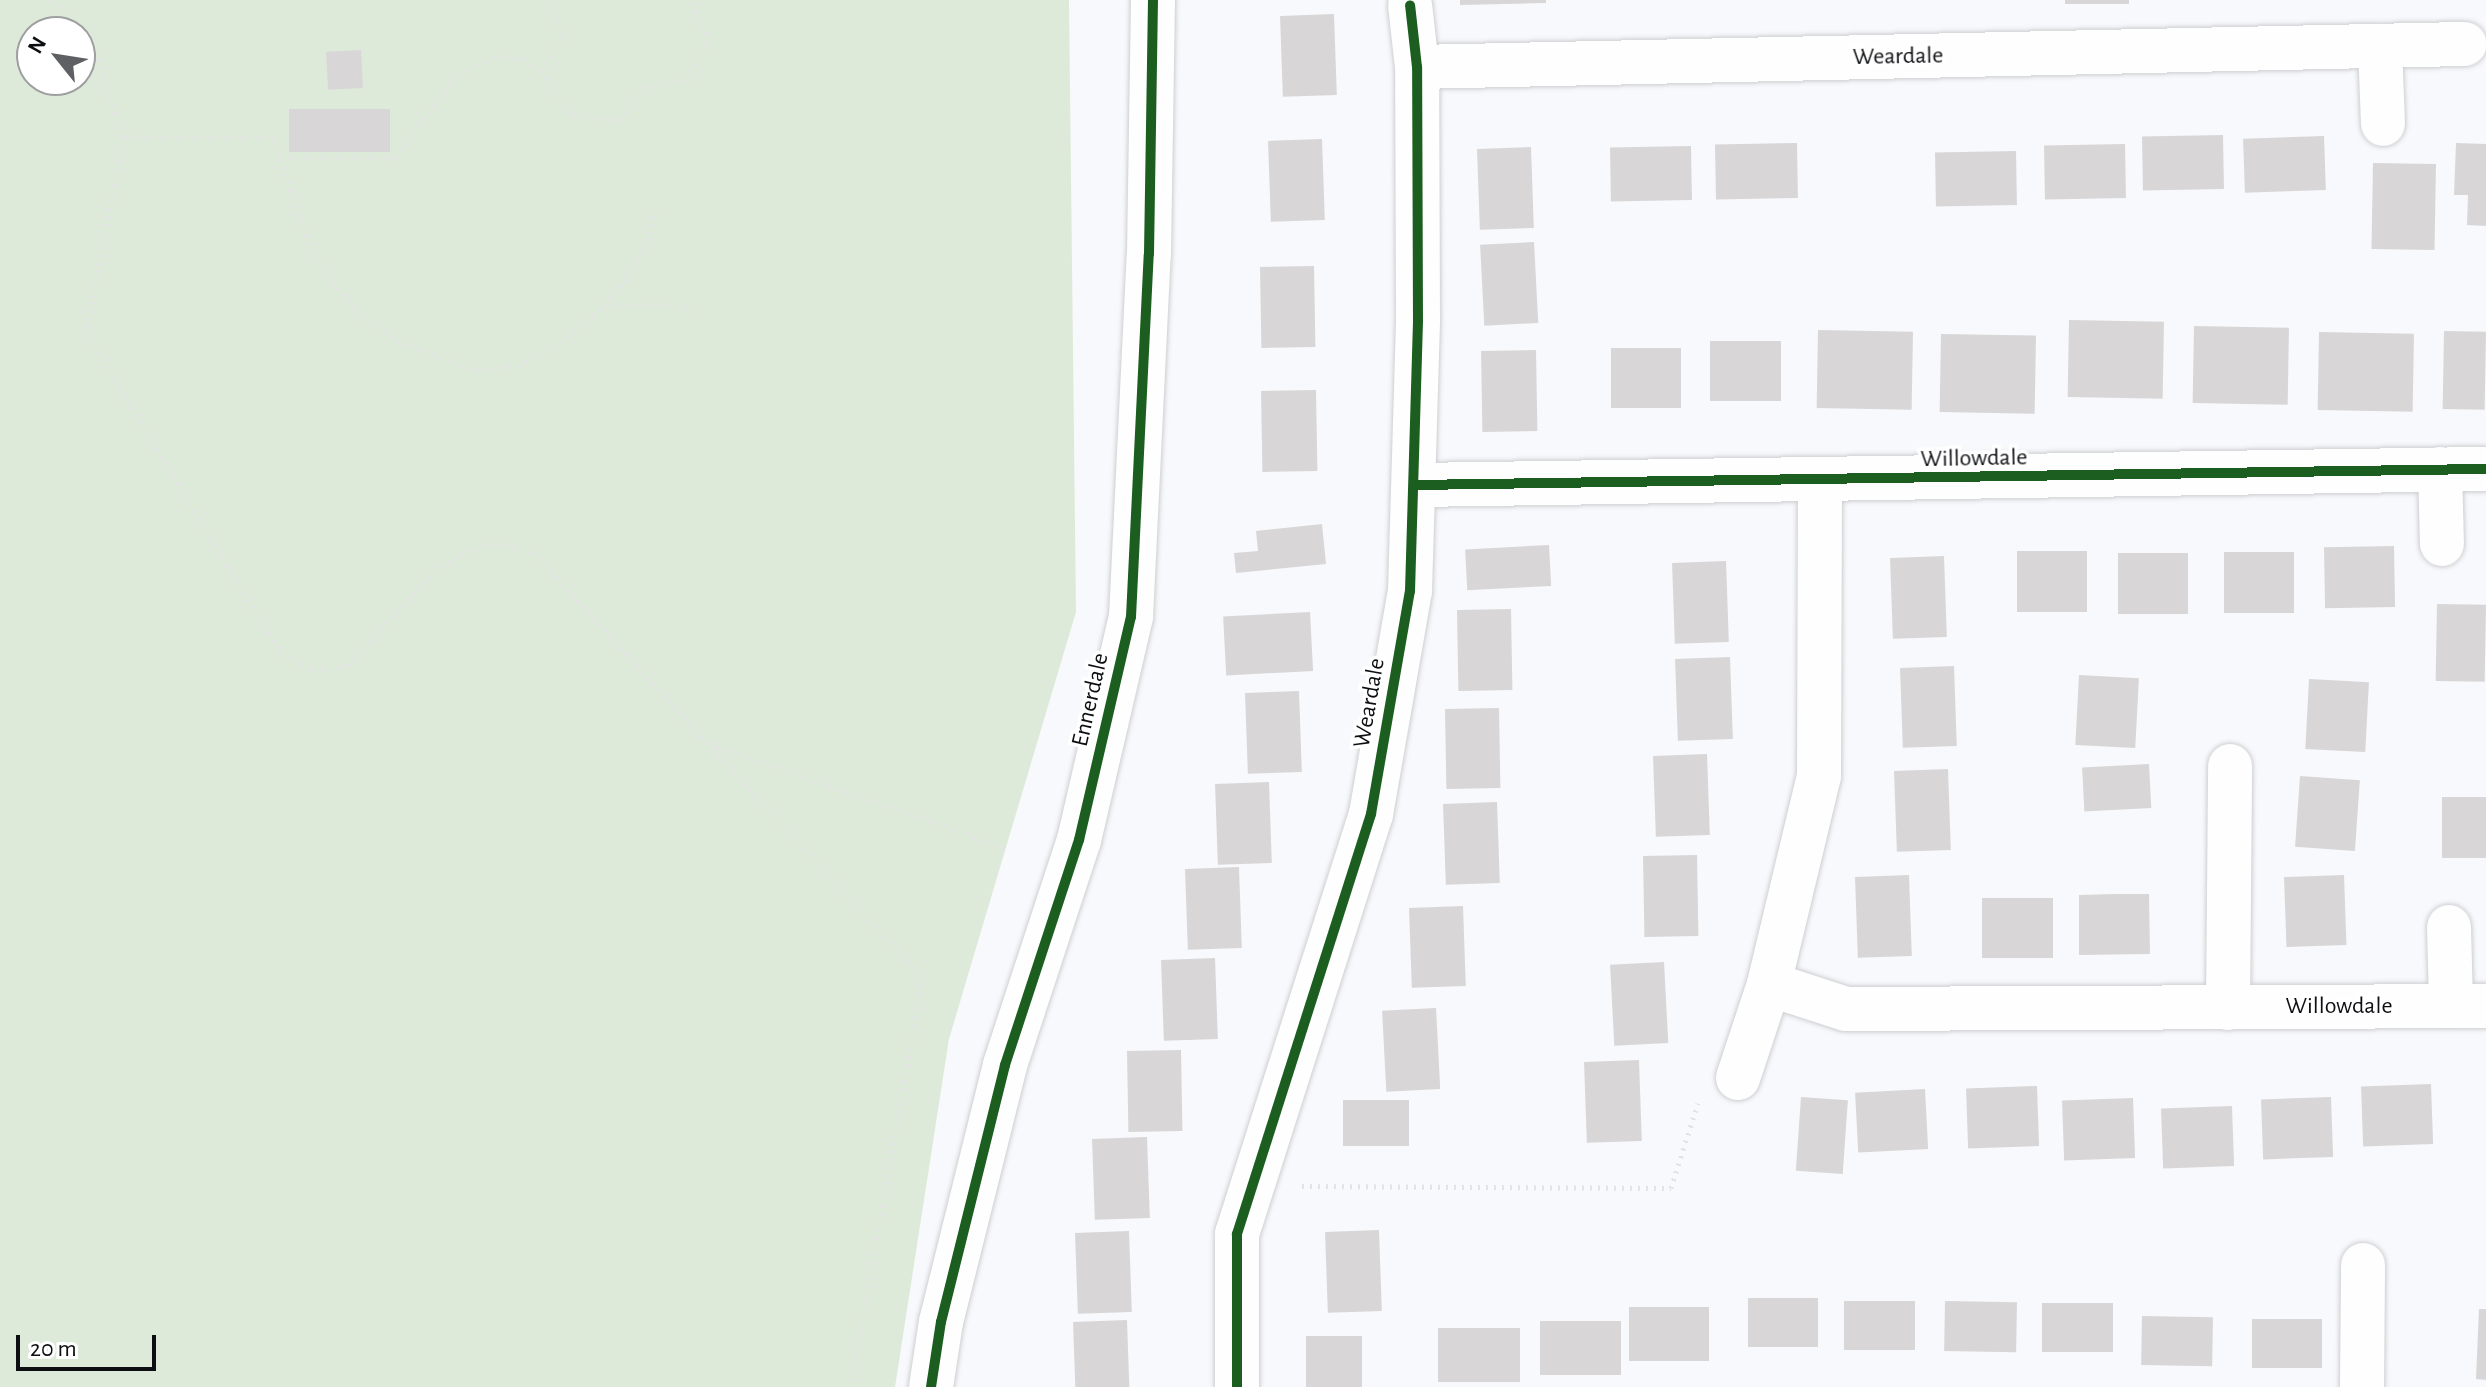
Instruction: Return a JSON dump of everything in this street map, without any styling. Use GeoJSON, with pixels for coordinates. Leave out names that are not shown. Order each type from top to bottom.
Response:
{"type":"FeatureCollection","features":[{"type":"Feature","properties":{"kind":"street","name":"Ennerdale"},"geometry":{"type":"LineString","coordinates":[[931,1387],[941,1322],[1005,1065],[1079,840],[1131,617],[1149,254],[1153,0]]}},
{"type":"Feature","properties":{"kind":"street","name":"Weardale"},"geometry":{"type":"LineString","coordinates":[[1237,1387],[1237,1234],[1371,814],[1410,591],[1415,485],[1417,67],[1410,5]]}},
{"type":"Feature","properties":{"kind":"street","name":"Weardale"},"geometry":{"type":"LineString","coordinates":[[1417,67],[2465,44]]}},
{"type":"Feature","properties":{"kind":"street"},"geometry":{"type":"LineString","coordinates":[[2380,46],[2383,124]]}},
{"type":"Feature","properties":{"kind":"street"},"geometry":{"type":"LineString","coordinates":[[2440,469],[2442,544]]}},
{"type":"Feature","properties":{"kind":"street","name":"Willowdale"},"geometry":{"type":"LineString","coordinates":[[1415,485],[1820,482],[2486,469]]}},
{"type":"Feature","properties":{"kind":"street"},"geometry":{"type":"LineString","coordinates":[[1738,1078],[1769,984],[1819,776],[1820,482]]}},
{"type":"Feature","properties":{"kind":"street"},"geometry":{"type":"LineString","coordinates":[[2228,1008],[2230,766]]}},
{"type":"Feature","properties":{"kind":"street","name":"Willowdale"},"geometry":{"type":"LineString","coordinates":[[1769,984],[1846,1009],[2468,1006],[2449,927]]}},
{"type":"Feature","properties":{"kind":"street"},"geometry":{"type":"LineString","coordinates":[[2362,1387],[2363,1265]]}},
{"type":"Feature","properties":{"kind":"path"},"geometry":{"type":"LineString","coordinates":[[52,0],[95,51],[123,137],[86,332],[280,652],[312,670],[350,666],[429,576],[461,554],[497,543],[534,553],[922,977],[851,1387]]}},
{"type":"Feature","properties":{"kind":"path"},"geometry":{"type":"LineString","coordinates":[[542,71],[564,36],[546,0]]}},
{"type":"Feature","properties":{"kind":"path"},"geometry":{"type":"LineString","coordinates":[[279,157],[395,158],[463,72],[497,56],[524,59],[542,71],[571,115],[620,120],[643,87],[688,80],[708,42],[692,0]]}},
{"type":"Feature","properties":{"kind":"path"},"geometry":{"type":"LineString","coordinates":[[123,137],[273,138],[312,252],[337,292],[358,315],[399,342],[479,371],[519,365],[555,347],[601,307],[626,279],[649,238],[655,208]]}},
{"type":"Feature","properties":{"kind":"path"},"geometry":{"type":"LineString","coordinates":[[601,307],[662,304],[696,311]]}},
{"type":"Feature","properties":{"kind":"path"},"geometry":{"type":"LineString","coordinates":[[707,743],[1006,848]]}},
{"type":"Feature","properties":{"kind":"path"},"geometry":{"type":"LineString","coordinates":[[1253,1185],[1671,1188],[1699,1101]]}},
{"type":"Feature","properties":{"kind":"green space"},"geometry":{"type":"Polygon","coordinates":[[[0,0],[1069,0],[1076,612],[949,1039],[895,1387],[0,1387],[0,0]]]}},
{"type":"Feature","properties":{"kind":"building"},"geometry":{"type":"Polygon","coordinates":[[[1460,0],[1546,0],[1546,3],[1460,5],[1460,0]]]}},
{"type":"Feature","properties":{"kind":"building"},"geometry":{"type":"Polygon","coordinates":[[[2065,0],[2129,0],[2129,4],[2065,4],[2065,0]]]}},
{"type":"Feature","properties":{"kind":"building"},"geometry":{"type":"Polygon","coordinates":[[[1334,14],[1337,95],[1283,97],[1280,16],[1334,14]]]}},
{"type":"Feature","properties":{"kind":"building"},"geometry":{"type":"Polygon","coordinates":[[[361,50],[363,88],[328,90],[326,52],[361,50]]]}},
{"type":"Feature","properties":{"kind":"building"},"geometry":{"type":"Polygon","coordinates":[[[289,109],[390,109],[390,152],[289,152],[289,109]]]}},
{"type":"Feature","properties":{"kind":"building"},"geometry":{"type":"Polygon","coordinates":[[[2223,135],[2224,189],[2143,190],[2142,136],[2223,135]]]}},
{"type":"Feature","properties":{"kind":"building"},"geometry":{"type":"Polygon","coordinates":[[[2324,136],[2326,190],[2245,193],[2243,139],[2324,136]]]}},
{"type":"Feature","properties":{"kind":"building"},"geometry":{"type":"Polygon","coordinates":[[[1322,139],[1325,220],[1271,222],[1268,141],[1322,139]]]}},
{"type":"Feature","properties":{"kind":"building"},"geometry":{"type":"Polygon","coordinates":[[[1797,143],[1798,198],[1716,199],[1715,144],[1797,143]]]}},
{"type":"Feature","properties":{"kind":"building"},"geometry":{"type":"Polygon","coordinates":[[[2456,143],[2486,144],[2486,226],[2467,225],[2468,195],[2454,195],[2456,143]]]}},
{"type":"Feature","properties":{"kind":"building"},"geometry":{"type":"Polygon","coordinates":[[[2125,144],[2126,198],[2045,199],[2044,145],[2125,144]]]}},
{"type":"Feature","properties":{"kind":"building"},"geometry":{"type":"Polygon","coordinates":[[[1691,146],[1692,200],[1611,201],[1610,147],[1691,146]]]}},
{"type":"Feature","properties":{"kind":"building"},"geometry":{"type":"Polygon","coordinates":[[[1531,147],[1534,228],[1480,230],[1477,149],[1531,147]]]}},
{"type":"Feature","properties":{"kind":"building"},"geometry":{"type":"Polygon","coordinates":[[[2016,151],[2017,205],[1936,206],[1935,152],[2016,151]]]}},
{"type":"Feature","properties":{"kind":"building"},"geometry":{"type":"Polygon","coordinates":[[[2373,163],[2436,164],[2434,250],[2371,249],[2373,163]]]}},
{"type":"Feature","properties":{"kind":"building"},"geometry":{"type":"Polygon","coordinates":[[[1534,242],[1538,323],[1484,326],[1480,245],[1534,242]]]}},
{"type":"Feature","properties":{"kind":"building"},"geometry":{"type":"Polygon","coordinates":[[[1314,266],[1315,347],[1261,348],[1260,267],[1314,266]]]}},
{"type":"Feature","properties":{"kind":"building"},"geometry":{"type":"Polygon","coordinates":[[[2069,320],[2164,322],[2163,399],[2068,397],[2069,320]]]}},
{"type":"Feature","properties":{"kind":"building"},"geometry":{"type":"Polygon","coordinates":[[[2194,326],[2289,328],[2288,405],[2193,403],[2194,326]]]}},
{"type":"Feature","properties":{"kind":"building"},"geometry":{"type":"Polygon","coordinates":[[[1818,330],[1913,332],[1912,410],[1817,408],[1818,330]]]}},
{"type":"Feature","properties":{"kind":"building"},"geometry":{"type":"Polygon","coordinates":[[[2444,331],[2486,332],[2485,410],[2443,409],[2444,331]]]}},
{"type":"Feature","properties":{"kind":"building"},"geometry":{"type":"Polygon","coordinates":[[[2319,332],[2414,334],[2413,412],[2318,410],[2319,332]]]}},
{"type":"Feature","properties":{"kind":"building"},"geometry":{"type":"Polygon","coordinates":[[[1941,334],[2036,336],[2035,414],[1940,412],[1941,334]]]}},
{"type":"Feature","properties":{"kind":"building"},"geometry":{"type":"Polygon","coordinates":[[[1710,341],[1781,341],[1781,401],[1710,401],[1710,341]]]}},
{"type":"Feature","properties":{"kind":"building"},"geometry":{"type":"Polygon","coordinates":[[[1611,348],[1681,348],[1681,408],[1611,408],[1611,348]]]}},
{"type":"Feature","properties":{"kind":"building"},"geometry":{"type":"Polygon","coordinates":[[[1536,350],[1537,431],[1482,432],[1481,351],[1536,350]]]}},
{"type":"Feature","properties":{"kind":"building"},"geometry":{"type":"Polygon","coordinates":[[[1316,390],[1317,471],[1262,472],[1261,391],[1316,390]]]}},
{"type":"Feature","properties":{"kind":"building"},"geometry":{"type":"Polygon","coordinates":[[[1322,524],[1326,564],[1236,573],[1234,553],[1258,551],[1256,531],[1322,524]]]}},
{"type":"Feature","properties":{"kind":"building"},"geometry":{"type":"Polygon","coordinates":[[[1549,545],[1551,586],[1467,590],[1465,549],[1549,545]]]}},
{"type":"Feature","properties":{"kind":"building"},"geometry":{"type":"Polygon","coordinates":[[[2394,546],[2395,607],[2325,608],[2324,547],[2394,546]]]}},
{"type":"Feature","properties":{"kind":"building"},"geometry":{"type":"Polygon","coordinates":[[[2017,551],[2087,551],[2087,612],[2017,612],[2017,551]]]}},
{"type":"Feature","properties":{"kind":"building"},"geometry":{"type":"Polygon","coordinates":[[[2224,552],[2294,552],[2294,613],[2224,613],[2224,552]]]}},
{"type":"Feature","properties":{"kind":"building"},"geometry":{"type":"Polygon","coordinates":[[[2118,553],[2188,553],[2188,614],[2118,614],[2118,553]]]}},
{"type":"Feature","properties":{"kind":"building"},"geometry":{"type":"Polygon","coordinates":[[[1944,556],[1947,637],[1893,639],[1890,558],[1944,556]]]}},
{"type":"Feature","properties":{"kind":"building"},"geometry":{"type":"Polygon","coordinates":[[[1726,561],[1729,642],[1675,644],[1672,563],[1726,561]]]}},
{"type":"Feature","properties":{"kind":"building"},"geometry":{"type":"Polygon","coordinates":[[[2437,604],[2486,605],[2485,682],[2436,681],[2437,604]]]}},
{"type":"Feature","properties":{"kind":"building"},"geometry":{"type":"Polygon","coordinates":[[[1511,609],[1512,690],[1458,691],[1457,610],[1511,609]]]}},
{"type":"Feature","properties":{"kind":"building"},"geometry":{"type":"Polygon","coordinates":[[[1310,612],[1313,671],[1226,675],[1223,617],[1310,612]]]}},
{"type":"Feature","properties":{"kind":"building"},"geometry":{"type":"Polygon","coordinates":[[[1730,657],[1733,739],[1678,741],[1675,659],[1730,657]]]}},
{"type":"Feature","properties":{"kind":"building"},"geometry":{"type":"Polygon","coordinates":[[[1954,666],[1957,746],[1903,748],[1900,668],[1954,666]]]}},
{"type":"Feature","properties":{"kind":"building"},"geometry":{"type":"Polygon","coordinates":[[[2079,675],[2139,678],[2135,748],[2075,745],[2079,675]]]}},
{"type":"Feature","properties":{"kind":"building"},"geometry":{"type":"Polygon","coordinates":[[[2309,679],[2369,682],[2365,752],[2305,749],[2309,679]]]}},
{"type":"Feature","properties":{"kind":"building"},"geometry":{"type":"Polygon","coordinates":[[[1299,691],[1302,772],[1248,774],[1245,693],[1299,691]]]}},
{"type":"Feature","properties":{"kind":"building"},"geometry":{"type":"Polygon","coordinates":[[[1499,708],[1500,788],[1446,789],[1445,709],[1499,708]]]}},
{"type":"Feature","properties":{"kind":"building"},"geometry":{"type":"Polygon","coordinates":[[[1707,754],[1710,835],[1656,837],[1653,756],[1707,754]]]}},
{"type":"Feature","properties":{"kind":"building"},"geometry":{"type":"Polygon","coordinates":[[[2149,764],[2151,808],[2084,811],[2082,768],[2149,764]]]}},
{"type":"Feature","properties":{"kind":"building"},"geometry":{"type":"Polygon","coordinates":[[[1948,769],[1951,850],[1897,852],[1894,771],[1948,769]]]}},
{"type":"Feature","properties":{"kind":"building"},"geometry":{"type":"Polygon","coordinates":[[[2300,776],[2360,780],[2355,851],[2295,847],[2300,776]]]}},
{"type":"Feature","properties":{"kind":"building"},"geometry":{"type":"Polygon","coordinates":[[[1269,782],[1272,863],[1218,865],[1215,784],[1269,782]]]}},
{"type":"Feature","properties":{"kind":"building"},"geometry":{"type":"Polygon","coordinates":[[[2442,797],[2486,797],[2486,858],[2442,858],[2442,797]]]}},
{"type":"Feature","properties":{"kind":"building"},"geometry":{"type":"Polygon","coordinates":[[[1497,802],[1500,883],[1446,885],[1443,804],[1497,802]]]}},
{"type":"Feature","properties":{"kind":"building"},"geometry":{"type":"Polygon","coordinates":[[[1697,855],[1698,936],[1644,937],[1643,856],[1697,855]]]}},
{"type":"Feature","properties":{"kind":"building"},"geometry":{"type":"Polygon","coordinates":[[[1239,867],[1242,948],[1188,950],[1185,869],[1239,867]]]}},
{"type":"Feature","properties":{"kind":"building"},"geometry":{"type":"Polygon","coordinates":[[[1909,875],[1912,956],[1858,958],[1855,877],[1909,875]]]}},
{"type":"Feature","properties":{"kind":"building"},"geometry":{"type":"Polygon","coordinates":[[[2344,875],[2346,945],[2286,947],[2284,877],[2344,875]]]}},
{"type":"Feature","properties":{"kind":"building"},"geometry":{"type":"Polygon","coordinates":[[[2149,894],[2150,954],[2079,955],[2079,895],[2149,894]]]}},
{"type":"Feature","properties":{"kind":"building"},"geometry":{"type":"Polygon","coordinates":[[[1982,898],[2053,898],[2053,958],[1982,958],[1982,898]]]}},
{"type":"Feature","properties":{"kind":"building"},"geometry":{"type":"Polygon","coordinates":[[[1463,906],[1466,986],[1412,988],[1409,908],[1463,906]]]}},
{"type":"Feature","properties":{"kind":"building"},"geometry":{"type":"Polygon","coordinates":[[[1215,958],[1218,1039],[1164,1041],[1161,960],[1215,958]]]}},
{"type":"Feature","properties":{"kind":"building"},"geometry":{"type":"Polygon","coordinates":[[[1664,962],[1668,1043],[1614,1046],[1610,965],[1664,962]]]}},
{"type":"Feature","properties":{"kind":"building"},"geometry":{"type":"Polygon","coordinates":[[[1436,1008],[1440,1089],[1386,1092],[1382,1011],[1436,1008]]]}},
{"type":"Feature","properties":{"kind":"building"},"geometry":{"type":"Polygon","coordinates":[[[1181,1050],[1182,1131],[1128,1132],[1127,1051],[1181,1050]]]}},
{"type":"Feature","properties":{"kind":"building"},"geometry":{"type":"Polygon","coordinates":[[[1639,1060],[1642,1141],[1587,1143],[1584,1062],[1639,1060]]]}},
{"type":"Feature","properties":{"kind":"building"},"geometry":{"type":"Polygon","coordinates":[[[2431,1084],[2433,1144],[2363,1146],[2361,1086],[2431,1084]]]}},
{"type":"Feature","properties":{"kind":"building"},"geometry":{"type":"Polygon","coordinates":[[[2037,1086],[2039,1146],[1968,1148],[1966,1088],[2037,1086]]]}},
{"type":"Feature","properties":{"kind":"building"},"geometry":{"type":"Polygon","coordinates":[[[1925,1089],[1928,1149],[1858,1153],[1855,1093],[1925,1089]]]}},
{"type":"Feature","properties":{"kind":"building"},"geometry":{"type":"Polygon","coordinates":[[[1801,1097],[1848,1100],[1843,1174],[1796,1171],[1801,1097]]]}},
{"type":"Feature","properties":{"kind":"building"},"geometry":{"type":"Polygon","coordinates":[[[2331,1097],[2333,1157],[2263,1159],[2261,1099],[2331,1097]]]}},
{"type":"Feature","properties":{"kind":"building"},"geometry":{"type":"Polygon","coordinates":[[[2133,1098],[2135,1158],[2064,1160],[2062,1100],[2133,1098]]]}},
{"type":"Feature","properties":{"kind":"building"},"geometry":{"type":"Polygon","coordinates":[[[1343,1100],[1409,1100],[1409,1146],[1343,1146],[1343,1100]]]}},
{"type":"Feature","properties":{"kind":"building"},"geometry":{"type":"Polygon","coordinates":[[[2232,1106],[2234,1166],[2163,1168],[2161,1108],[2232,1106]]]}},
{"type":"Feature","properties":{"kind":"building"},"geometry":{"type":"Polygon","coordinates":[[[1147,1137],[1150,1218],[1095,1220],[1092,1139],[1147,1137]]]}},
{"type":"Feature","properties":{"kind":"building"},"geometry":{"type":"Polygon","coordinates":[[[1379,1230],[1382,1311],[1328,1313],[1325,1232],[1379,1230]]]}},
{"type":"Feature","properties":{"kind":"building"},"geometry":{"type":"Polygon","coordinates":[[[1129,1231],[1132,1312],[1078,1314],[1075,1233],[1129,1231]]]}},
{"type":"Feature","properties":{"kind":"building"},"geometry":{"type":"Polygon","coordinates":[[[1748,1298],[1818,1298],[1818,1347],[1748,1347],[1748,1298]]]}},
{"type":"Feature","properties":{"kind":"building"},"geometry":{"type":"Polygon","coordinates":[[[1844,1301],[1915,1301],[1915,1350],[1844,1350],[1844,1301]]]}},
{"type":"Feature","properties":{"kind":"building"},"geometry":{"type":"Polygon","coordinates":[[[1945,1301],[2017,1302],[2016,1352],[1944,1351],[1945,1301]]]}},
{"type":"Feature","properties":{"kind":"building"},"geometry":{"type":"Polygon","coordinates":[[[2042,1303],[2113,1303],[2113,1352],[2042,1352],[2042,1303]]]}},
{"type":"Feature","properties":{"kind":"building"},"geometry":{"type":"Polygon","coordinates":[[[1629,1307],[1709,1307],[1709,1361],[1629,1361],[1629,1307]]]}},
{"type":"Feature","properties":{"kind":"building"},"geometry":{"type":"Polygon","coordinates":[[[2479,1309],[2486,1309],[2486,1380],[2476,1379],[2479,1309]]]}},
{"type":"Feature","properties":{"kind":"building"},"geometry":{"type":"Polygon","coordinates":[[[2142,1316],[2213,1317],[2212,1366],[2141,1365],[2142,1316]]]}},
{"type":"Feature","properties":{"kind":"building"},"geometry":{"type":"Polygon","coordinates":[[[2252,1319],[2322,1319],[2322,1368],[2252,1368],[2252,1319]]]}},
{"type":"Feature","properties":{"kind":"building"},"geometry":{"type":"Polygon","coordinates":[[[1127,1320],[1129,1387],[1075,1387],[1073,1322],[1127,1320]]]}},
{"type":"Feature","properties":{"kind":"building"},"geometry":{"type":"Polygon","coordinates":[[[1540,1321],[1621,1321],[1621,1375],[1540,1375],[1540,1321]]]}},
{"type":"Feature","properties":{"kind":"building"},"geometry":{"type":"Polygon","coordinates":[[[1438,1328],[1520,1328],[1520,1382],[1438,1382],[1438,1328]]]}},
{"type":"Feature","properties":{"kind":"building"},"geometry":{"type":"Polygon","coordinates":[[[1306,1336],[1362,1336],[1362,1387],[1306,1387],[1306,1336]]]}},
{"type":"Feature","properties":{"kind":"cycle path"},"geometry":{"type":"LineString","coordinates":[[931,1387],[941,1322],[1005,1065],[1079,840],[1131,617],[1149,254],[1153,0]]}},
{"type":"Feature","properties":{"kind":"cycle path"},"geometry":{"type":"LineString","coordinates":[[1237,1387],[1237,1234],[1371,814],[1410,591],[1418,321],[1417,67],[1410,5]]}},
{"type":"Feature","properties":{"kind":"cycle path"},"geometry":{"type":"LineString","coordinates":[[1415,485],[2486,469]]}}]}
